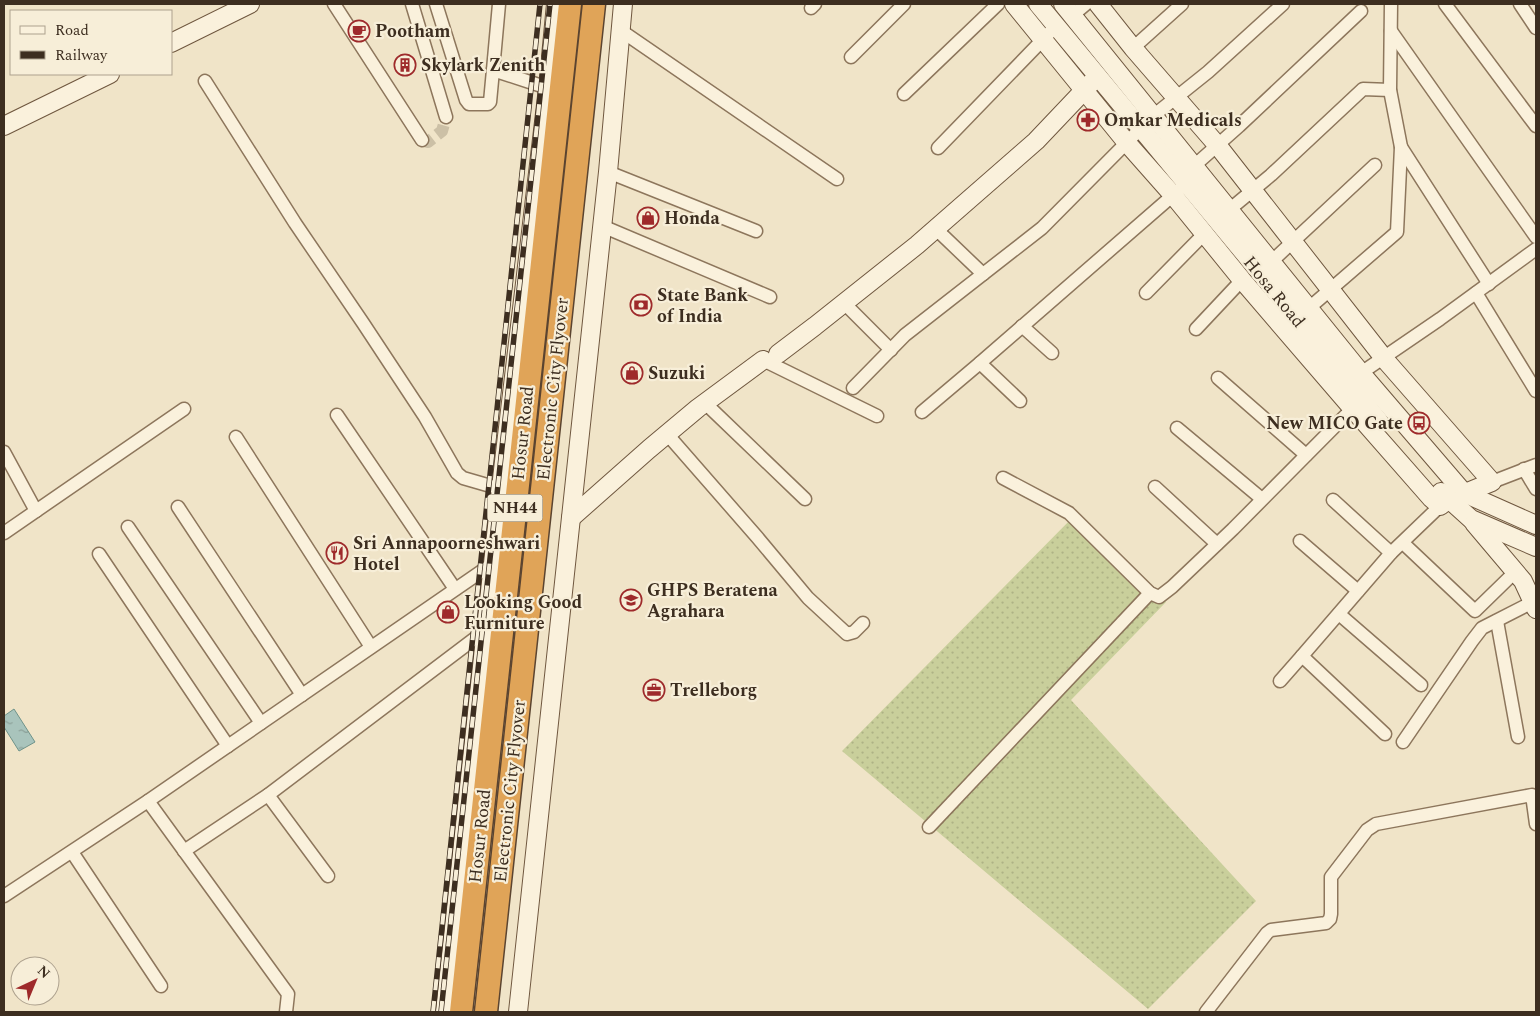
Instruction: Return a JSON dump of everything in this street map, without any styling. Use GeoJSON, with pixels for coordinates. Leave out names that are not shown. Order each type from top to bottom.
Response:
{"type":"FeatureCollection","features":[{"type":"Feature","properties":{"kind":"highway","name":"Hosur Road"},"geometry":{"type":"LineString","coordinates":[[461,1012],[501,558],[570,4]]}},
{"type":"Feature","properties":{"kind":"highway","name":"Electronic City Flyover"},"geometry":{"type":"LineString","coordinates":[[471,1012],[579,4]]}},
{"type":"Feature","properties":{"kind":"highway","name":"Electronic City Flyover"},"geometry":{"type":"LineString","coordinates":[[486,1012],[594,4]]}},
{"type":"Feature","properties":{"kind":"highway","name":"Hosur Road"},"geometry":{"type":"LineString","coordinates":[[496,1012],[532,658],[603,4]]}},
{"type":"Feature","properties":{"kind":"street"},"geometry":{"type":"LineString","coordinates":[[172,43],[250,4]]}},
{"type":"Feature","properties":{"kind":"street"},"geometry":{"type":"LineString","coordinates":[[334,4],[422,140]]}},
{"type":"Feature","properties":{"kind":"street"},"geometry":{"type":"LineString","coordinates":[[412,4],[446,117]]}},
{"type":"Feature","properties":{"kind":"street"},"geometry":{"type":"LineString","coordinates":[[436,4],[466,100],[470,104],[488,104],[490,102],[499,4]]}},
{"type":"Feature","properties":{"kind":"street"},"geometry":{"type":"LineString","coordinates":[[445,1012],[486,630],[501,558],[501,489],[548,88],[556,4]]}},
{"type":"Feature","properties":{"kind":"street"},"geometry":{"type":"LineString","coordinates":[[518,1012],[608,172],[623,4]]}},
{"type":"Feature","properties":{"kind":"street"},"geometry":{"type":"LineString","coordinates":[[851,57],[904,4]]}},
{"type":"Feature","properties":{"kind":"street"},"geometry":{"type":"LineString","coordinates":[[904,94],[998,4]]}},
{"type":"Feature","properties":{"kind":"street"},"geometry":{"type":"LineString","coordinates":[[1014,4],[1127,143],[1179,189],[1205,233],[1242,280],[1357,404],[1444,503],[1471,520],[1536,547]]}},
{"type":"Feature","properties":{"kind":"street","name":"Hosa Road"},"geometry":{"type":"LineString","coordinates":[[1038,4],[1140,129],[1179,189],[1259,271],[1357,404]]}},
{"type":"Feature","properties":{"kind":"street"},"geometry":{"type":"LineString","coordinates":[[1098,4],[1133,48],[1218,146],[1383,356],[1492,482]]}},
{"type":"Feature","properties":{"kind":"street"},"geometry":{"type":"LineString","coordinates":[[1133,48],[1182,4]]}},
{"type":"Feature","properties":{"kind":"street"},"geometry":{"type":"LineString","coordinates":[[853,388],[905,336],[1042,228],[1153,116],[1208,72],[1283,4]]}},
{"type":"Feature","properties":{"kind":"street"},"geometry":{"type":"LineString","coordinates":[[1309,308],[1397,232],[1401,147],[1390,90],[1392,4]]}},
{"type":"Feature","properties":{"kind":"street"},"geometry":{"type":"LineString","coordinates":[[1445,4],[1536,126]]}},
{"type":"Feature","properties":{"kind":"street"},"geometry":{"type":"LineString","coordinates":[[1520,4],[1536,28]]}},
{"type":"Feature","properties":{"kind":"street","name":"Hosa Road"},"geometry":{"type":"LineString","coordinates":[[1074,8],[1153,116],[1361,373],[1464,493],[1536,525]]}},
{"type":"Feature","properties":{"kind":"street"},"geometry":{"type":"LineString","coordinates":[[1194,166],[1218,146],[1361,11]]}},
{"type":"Feature","properties":{"kind":"street"},"geometry":{"type":"LineString","coordinates":[[938,148],[1056,26]]}},
{"type":"Feature","properties":{"kind":"street"},"geometry":{"type":"LineString","coordinates":[[620,30],[837,179]]}},
{"type":"Feature","properties":{"kind":"street"},"geometry":{"type":"LineString","coordinates":[[1391,31],[1536,237]]}},
{"type":"Feature","properties":{"kind":"street"},"geometry":{"type":"LineString","coordinates":[[493,70],[548,88]]}},
{"type":"Feature","properties":{"kind":"street"},"geometry":{"type":"LineString","coordinates":[[4,126],[108,75]]}},
{"type":"Feature","properties":{"kind":"street"},"geometry":{"type":"LineString","coordinates":[[571,518],[705,403],[844,304],[936,229],[1036,141],[1097,76]]}},
{"type":"Feature","properties":{"kind":"street"},"geometry":{"type":"LineString","coordinates":[[205,80],[295,222],[425,417],[456,473],[463,478],[501,489]]}},
{"type":"Feature","properties":{"kind":"street"},"geometry":{"type":"LineString","coordinates":[[1229,210],[1363,89],[1390,90]]}},
{"type":"Feature","properties":{"kind":"street"},"geometry":{"type":"LineString","coordinates":[[1401,147],[1488,284]]}},
{"type":"Feature","properties":{"kind":"street"},"geometry":{"type":"LineString","coordinates":[[1271,262],[1375,165]]}},
{"type":"Feature","properties":{"kind":"street"},"geometry":{"type":"LineString","coordinates":[[608,172],[756,232]]}},
{"type":"Feature","properties":{"kind":"street"},"geometry":{"type":"LineString","coordinates":[[922,412],[1179,189]]}},
{"type":"Feature","properties":{"kind":"street"},"geometry":{"type":"LineString","coordinates":[[602,226],[770,297]]}},
{"type":"Feature","properties":{"kind":"street"},"geometry":{"type":"LineString","coordinates":[[936,229],[983,274]]}},
{"type":"Feature","properties":{"kind":"street"},"geometry":{"type":"LineString","coordinates":[[1146,293],[1205,233]]}},
{"type":"Feature","properties":{"kind":"street"},"geometry":{"type":"LineString","coordinates":[[1361,373],[1536,249]]}},
{"type":"Feature","properties":{"kind":"street"},"geometry":{"type":"LineString","coordinates":[[1196,328],[1242,280]]}},
{"type":"Feature","properties":{"kind":"street"},"geometry":{"type":"LineString","coordinates":[[1476,293],[1536,391]]}},
{"type":"Feature","properties":{"kind":"street"},"geometry":{"type":"LineString","coordinates":[[844,304],[891,350]]}},
{"type":"Feature","properties":{"kind":"street"},"geometry":{"type":"LineString","coordinates":[[1022,326],[1052,353]]}},
{"type":"Feature","properties":{"kind":"street"},"geometry":{"type":"LineString","coordinates":[[770,357],[877,416]]}},
{"type":"Feature","properties":{"kind":"street"},"geometry":{"type":"LineString","coordinates":[[980,363],[1020,402]]}},
{"type":"Feature","properties":{"kind":"street"},"geometry":{"type":"LineString","coordinates":[[1218,378],[1306,455]]}},
{"type":"Feature","properties":{"kind":"street"},"geometry":{"type":"LineString","coordinates":[[705,403],[806,499]]}},
{"type":"Feature","properties":{"kind":"street"},"geometry":{"type":"LineString","coordinates":[[1003,478],[1068,513],[1150,593],[1159,597],[1172,588],[1357,404]]}},
{"type":"Feature","properties":{"kind":"street"},"geometry":{"type":"LineString","coordinates":[[4,533],[184,409]]}},
{"type":"Feature","properties":{"kind":"street"},"geometry":{"type":"LineString","coordinates":[[338,415],[455,590]]}},
{"type":"Feature","properties":{"kind":"street"},"geometry":{"type":"LineString","coordinates":[[1177,428],[1262,500]]}},
{"type":"Feature","properties":{"kind":"street"},"geometry":{"type":"LineString","coordinates":[[667,434],[808,598],[847,634],[854,632],[863,623]]}},
{"type":"Feature","properties":{"kind":"street"},"geometry":{"type":"LineString","coordinates":[[236,437],[372,647]]}},
{"type":"Feature","properties":{"kind":"street"},"geometry":{"type":"LineString","coordinates":[[4,452],[36,511]]}},
{"type":"Feature","properties":{"kind":"street"},"geometry":{"type":"LineString","coordinates":[[1280,681],[1392,553],[1444,503],[1464,493],[1530,467],[1536,489]]}},
{"type":"Feature","properties":{"kind":"street"},"geometry":{"type":"LineString","coordinates":[[1155,487],[1217,544]]}},
{"type":"Feature","properties":{"kind":"street"},"geometry":{"type":"LineString","coordinates":[[1333,500],[1392,553]]}},
{"type":"Feature","properties":{"kind":"street"},"geometry":{"type":"LineString","coordinates":[[1471,520],[1487,503]]}},
{"type":"Feature","properties":{"kind":"street"},"geometry":{"type":"LineString","coordinates":[[178,507],[302,695]]}},
{"type":"Feature","properties":{"kind":"street"},"geometry":{"type":"LineString","coordinates":[[1403,742],[1482,628],[1497,620],[1535,606],[1523,581],[1471,520]]}},
{"type":"Feature","properties":{"kind":"street"},"geometry":{"type":"LineString","coordinates":[[128,528],[262,723]]}},
{"type":"Feature","properties":{"kind":"street"},"geometry":{"type":"LineString","coordinates":[[1300,540],[1358,591]]}},
{"type":"Feature","properties":{"kind":"street"},"geometry":{"type":"LineString","coordinates":[[1403,543],[1475,611],[1515,572]]}},
{"type":"Feature","properties":{"kind":"street"},"geometry":{"type":"LineString","coordinates":[[98,554],[228,746]]}},
{"type":"Feature","properties":{"kind":"street"},"geometry":{"type":"LineString","coordinates":[[4,896],[148,801],[501,558]]}},
{"type":"Feature","properties":{"kind":"street"},"geometry":{"type":"LineString","coordinates":[[929,827],[1150,593]]}},
{"type":"Feature","properties":{"kind":"street"},"geometry":{"type":"LineString","coordinates":[[1339,614],[1421,685]]}},
{"type":"Feature","properties":{"kind":"street"},"geometry":{"type":"LineString","coordinates":[[1497,620],[1518,737]]}},
{"type":"Feature","properties":{"kind":"street"},"geometry":{"type":"LineString","coordinates":[[184,851],[268,795],[486,630]]}},
{"type":"Feature","properties":{"kind":"street"},"geometry":{"type":"LineString","coordinates":[[1302,656],[1385,734]]}},
{"type":"Feature","properties":{"kind":"street"},"geometry":{"type":"LineString","coordinates":[[268,795],[328,876]]}},
{"type":"Feature","properties":{"kind":"street"},"geometry":{"type":"LineString","coordinates":[[1206,1012],[1271,930],[1326,923],[1330,919],[1331,877],[1367,830],[1376,824],[1532,795],[1536,824]]}},
{"type":"Feature","properties":{"kind":"street"},"geometry":{"type":"LineString","coordinates":[[148,801],[288,994],[286,1012]]}},
{"type":"Feature","properties":{"kind":"street"},"geometry":{"type":"LineString","coordinates":[[72,852],[161,986]]}},
{"type":"Feature","properties":{"kind":"green space"},"geometry":{"type":"Polygon","coordinates":[[[1077,513],[1166,602],[1071,700],[1256,901],[1148,1009],[842,751],[1077,513]]]}},
{"type":"Feature","properties":{"kind":"water"},"geometry":{"type":"Polygon","coordinates":[[[14,709],[35,742],[19,751],[4,727],[4,716],[14,709]]]}},
{"type":"Feature","properties":{"kind":"tunnel"},"geometry":{"type":"LineString","coordinates":[[422,140],[428,142],[442,131],[446,117]]}},
{"type":"Feature","properties":{"kind":"railway"},"geometry":{"type":"LineString","coordinates":[[433,1012],[540,4]]}},
{"type":"Feature","properties":{"kind":"railway"},"geometry":{"type":"LineString","coordinates":[[441,1012],[550,4]]}},
{"type":"Feature","properties":{"kind":"place","name":"Pootham"},"geometry":{"type":"Point","coordinates":[359,31]}},
{"type":"Feature","properties":{"kind":"place","name":"Skylark Zenith"},"geometry":{"type":"Point","coordinates":[405,65]}},
{"type":"Feature","properties":{"kind":"place","name":"Omkar Medicals"},"geometry":{"type":"Point","coordinates":[1088,120]}},
{"type":"Feature","properties":{"kind":"place","name":"Honda"},"geometry":{"type":"Point","coordinates":[648,218]}},
{"type":"Feature","properties":{"kind":"place","name":"State Bank of India"},"geometry":{"type":"Point","coordinates":[641,305]}},
{"type":"Feature","properties":{"kind":"place","name":"Suzuki"},"geometry":{"type":"Point","coordinates":[632,373]}},
{"type":"Feature","properties":{"kind":"place","name":"New MICO Gate"},"geometry":{"type":"Point","coordinates":[1419,423]}},
{"type":"Feature","properties":{"kind":"place","name":"Sri Annapoorneshwari Hotel"},"geometry":{"type":"Point","coordinates":[337,553]}},
{"type":"Feature","properties":{"kind":"place","name":"GHPS Beratena Agrahara"},"geometry":{"type":"Point","coordinates":[631,600]}},
{"type":"Feature","properties":{"kind":"place","name":"Looking Good Furniture"},"geometry":{"type":"Point","coordinates":[448,612]}},
{"type":"Feature","properties":{"kind":"place","name":"Trelleborg"},"geometry":{"type":"Point","coordinates":[654,690]}}]}
